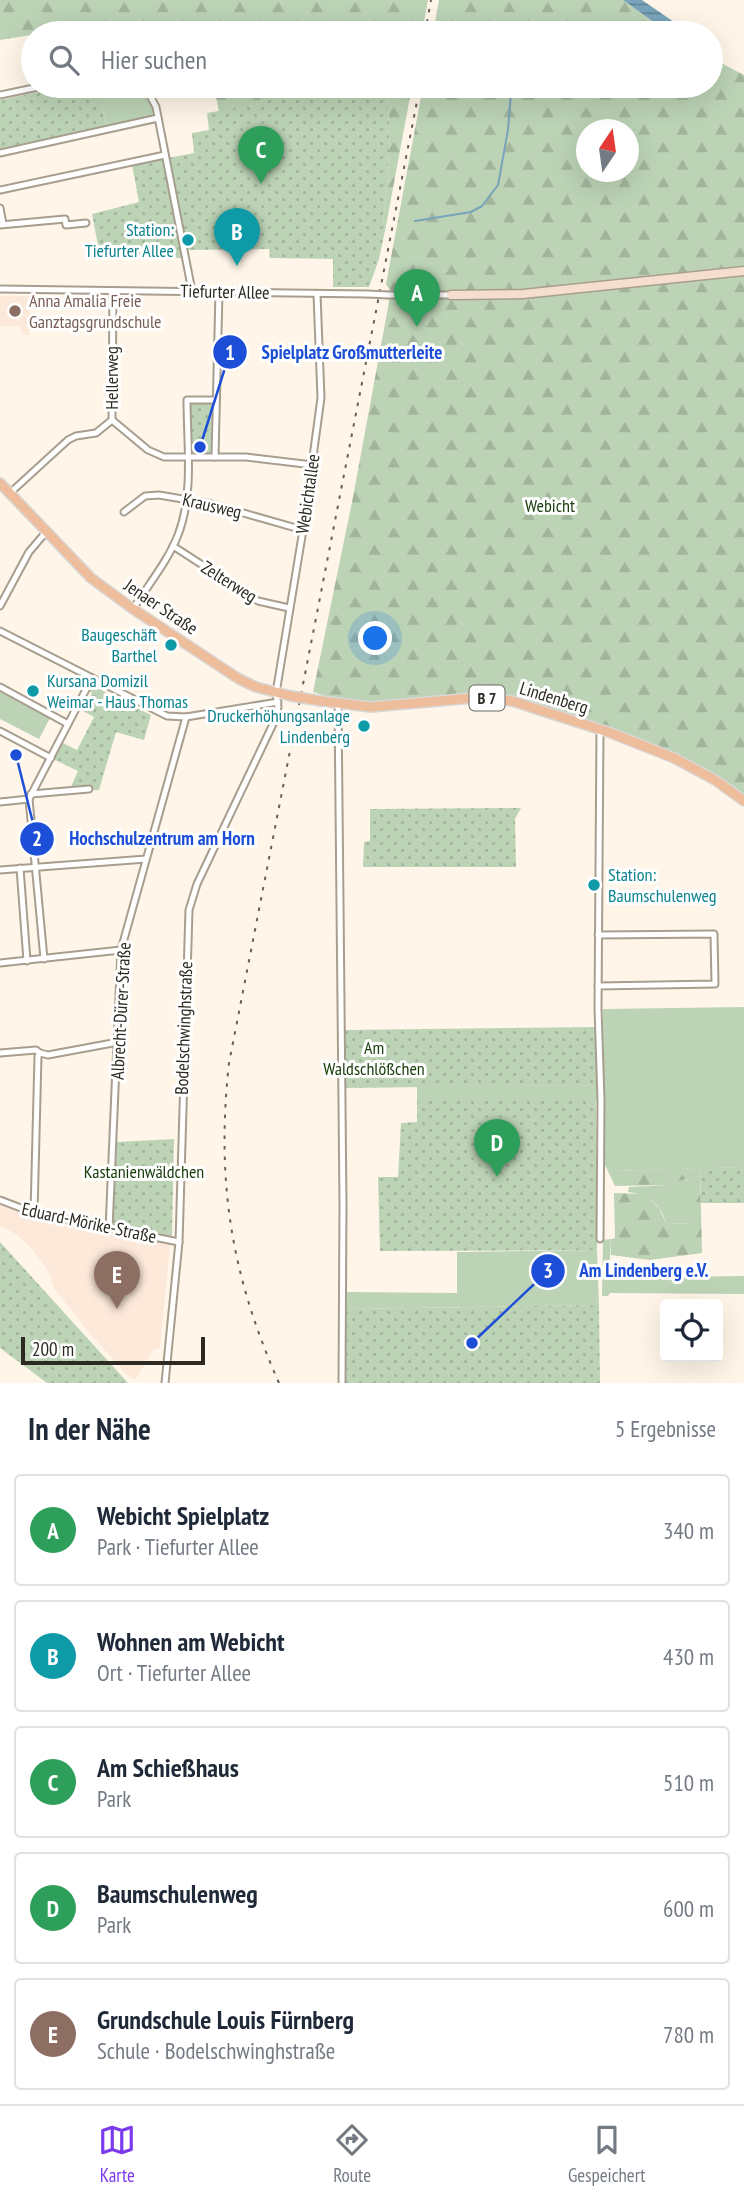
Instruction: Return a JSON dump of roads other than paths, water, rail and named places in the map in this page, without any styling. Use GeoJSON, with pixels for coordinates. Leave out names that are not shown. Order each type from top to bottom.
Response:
{"type":"FeatureCollection","features":[{"type":"Feature","properties":{"kind":"main road","name":"Jenaer Straße"},"geometry":{"type":"LineString","coordinates":[[0,483],[92,578],[133,609],[239,679],[277,697],[291,696],[338,705]]}},
{"type":"Feature","properties":{"kind":"main road","name":"Lindenberg"},"geometry":{"type":"LineString","coordinates":[[338,705],[371,707],[496,698],[600,729],[696,769],[744,801]]}},
{"type":"Feature","properties":{"kind":"street"},"geometry":{"type":"LineString","coordinates":[[0,95],[21,91]]}},
{"type":"Feature","properties":{"kind":"street"},"geometry":{"type":"LineString","coordinates":[[151,98],[156,107],[192,291]]}},
{"type":"Feature","properties":{"kind":"street"},"geometry":{"type":"LineString","coordinates":[[0,153],[158,118]]}},
{"type":"Feature","properties":{"kind":"street"},"geometry":{"type":"LineString","coordinates":[[0,190],[165,155]]}},
{"type":"Feature","properties":{"kind":"street"},"geometry":{"type":"LineString","coordinates":[[0,208],[2,225],[65,219],[66,225],[86,223]]}},
{"type":"Feature","properties":{"kind":"street"},"geometry":{"type":"LineString","coordinates":[[451,295],[523,294],[744,271]]}},
{"type":"Feature","properties":{"kind":"street","name":"Tiefurter Allee"},"geometry":{"type":"LineString","coordinates":[[0,289],[451,295]]}},
{"type":"Feature","properties":{"kind":"street","name":"Hellerweg"},"geometry":{"type":"LineString","coordinates":[[10,494],[68,440],[96,433],[112,419],[113,290]]}},
{"type":"Feature","properties":{"kind":"street"},"geometry":{"type":"LineString","coordinates":[[215,457],[219,292]]}},
{"type":"Feature","properties":{"kind":"street","name":"Webichtallee"},"geometry":{"type":"LineString","coordinates":[[277,697],[321,398],[317,294]]}},
{"type":"Feature","properties":{"kind":"street"},"geometry":{"type":"LineString","coordinates":[[133,609],[173,546],[181,527],[187,500],[187,400],[216,400]]}},
{"type":"Feature","properties":{"kind":"street"},"geometry":{"type":"LineString","coordinates":[[112,419],[153,453],[164,457],[246,457],[313,465]]}},
{"type":"Feature","properties":{"kind":"street","name":"Krausweg"},"geometry":{"type":"LineString","coordinates":[[124,512],[140,499],[159,495],[212,504],[303,530]]}},
{"type":"Feature","properties":{"kind":"street"},"geometry":{"type":"LineString","coordinates":[[0,606],[29,552],[47,531]]}},
{"type":"Feature","properties":{"kind":"street","name":"Zelterweg"},"geometry":{"type":"LineString","coordinates":[[173,546],[258,601],[289,608]]}},
{"type":"Feature","properties":{"kind":"street"},"geometry":{"type":"LineString","coordinates":[[0,631],[167,716],[186,717],[277,697]]}},
{"type":"Feature","properties":{"kind":"street"},"geometry":{"type":"LineString","coordinates":[[44,959],[30,797],[92,678]]}},
{"type":"Feature","properties":{"kind":"street"},"geometry":{"type":"LineString","coordinates":[[0,687],[68,724]]}},
{"type":"Feature","properties":{"kind":"street","name":"Bodelschwinghstraße"},"geometry":{"type":"LineString","coordinates":[[165,1383],[178,1242],[189,910],[197,884],[274,722],[277,697]]}},
{"type":"Feature","properties":{"kind":"street"},"geometry":{"type":"LineString","coordinates":[[338,705],[342,1383]]}},
{"type":"Feature","properties":{"kind":"street","name":"Albrecht-Dürer-Straße"},"geometry":{"type":"LineString","coordinates":[[109,1229],[121,950],[186,717]]}},
{"type":"Feature","properties":{"kind":"street"},"geometry":{"type":"LineString","coordinates":[[600,729],[600,1239]]}},
{"type":"Feature","properties":{"kind":"street"},"geometry":{"type":"LineString","coordinates":[[0,731],[51,758]]}},
{"type":"Feature","properties":{"kind":"street"},"geometry":{"type":"LineString","coordinates":[[0,802],[89,789]]}},
{"type":"Feature","properties":{"kind":"street"},"geometry":{"type":"LineString","coordinates":[[0,870],[146,859]]}},
{"type":"Feature","properties":{"kind":"street"},"geometry":{"type":"LineString","coordinates":[[20,868],[27,961]]}},
{"type":"Feature","properties":{"kind":"street"},"geometry":{"type":"LineString","coordinates":[[598,935],[714,934],[715,984],[598,986]]}},
{"type":"Feature","properties":{"kind":"street"},"geometry":{"type":"LineString","coordinates":[[0,963],[121,950]]}},
{"type":"Feature","properties":{"kind":"street"},"geometry":{"type":"LineString","coordinates":[[40,1054],[48,1055],[118,1042]]}},
{"type":"Feature","properties":{"kind":"street"},"geometry":{"type":"LineString","coordinates":[[0,1053],[36,1049],[40,1054],[34,1213]]}},
{"type":"Feature","properties":{"kind":"street","name":"Eduard-Mörike-Straße"},"geometry":{"type":"LineString","coordinates":[[0,1199],[34,1213],[178,1242]]}},
{"type":"Feature","properties":{"kind":"water"},"geometry":{"type":"Polygon","coordinates":[[[623,0],[642,0],[673,21],[652,21],[623,0]]]}},
{"type":"Feature","properties":{"kind":"waterway"},"geometry":{"type":"LineString","coordinates":[[415,221],[471,212],[482,206],[498,185],[511,98]]}},
{"type":"Feature","properties":{"kind":"railway"},"geometry":{"type":"LineString","coordinates":[[427,21],[431,0]]}},
{"type":"Feature","properties":{"kind":"railway"},"geometry":{"type":"LineString","coordinates":[[279,1383],[249,1304],[231,1227],[225,1148],[229,1063],[418,98]]}},
{"type":"Feature","properties":{"kind":"place","name":"Am Schießhaus"},"geometry":{"type":"Point","coordinates":[261,184]}},
{"type":"Feature","properties":{"kind":"place","name":"Station: Tiefurter Allee"},"geometry":{"type":"Point","coordinates":[188,240]}},
{"type":"Feature","properties":{"kind":"place","name":"Wohnen am Webicht"},"geometry":{"type":"Point","coordinates":[237,266]}},
{"type":"Feature","properties":{"kind":"place","name":"Anna Amalia Freie Ganztagsgrundschule"},"geometry":{"type":"Point","coordinates":[15,311]}},
{"type":"Feature","properties":{"kind":"place","name":"Webicht Spielplatz"},"geometry":{"type":"Point","coordinates":[417,327]}},
{"type":"Feature","properties":{"kind":"place","name":"Spielplatz Großmutterleite"},"geometry":{"type":"Point","coordinates":[200,447]}},
{"type":"Feature","properties":{"kind":"place","name":"Baugeschäft Barthel"},"geometry":{"type":"Point","coordinates":[171,645]}},
{"type":"Feature","properties":{"kind":"place","name":"Kursana Domizil Weimar - Haus Thomas"},"geometry":{"type":"Point","coordinates":[33,691]}},
{"type":"Feature","properties":{"kind":"place","name":"Druckerhöhungsanlage Lindenberg"},"geometry":{"type":"Point","coordinates":[364,726]}},
{"type":"Feature","properties":{"kind":"place","name":"Hochschulzentrum am Horn"},"geometry":{"type":"Point","coordinates":[16,755]}},
{"type":"Feature","properties":{"kind":"place","name":"Station: Baumschulenweg"},"geometry":{"type":"Point","coordinates":[594,885]}},
{"type":"Feature","properties":{"kind":"place","name":"Baumschulenweg"},"geometry":{"type":"Point","coordinates":[497,1177]}},
{"type":"Feature","properties":{"kind":"place","name":"Grundschule Louis Fürnberg"},"geometry":{"type":"Point","coordinates":[117,1309]}},
{"type":"Feature","properties":{"kind":"place","name":"Am Lindenberg e.V."},"geometry":{"type":"Point","coordinates":[472,1343]}},
{"type":"Feature","properties":{"kind":"park label","name":"Webicht"},"geometry":{"type":"Point","coordinates":[550,506]}},
{"type":"Feature","properties":{"kind":"park label","name":"Am Waldschlößchen"},"geometry":{"type":"Point","coordinates":[374,1058]}},
{"type":"Feature","properties":{"kind":"park label","name":"Kastanienwäldchen"},"geometry":{"type":"Point","coordinates":[144,1172]}}]}
